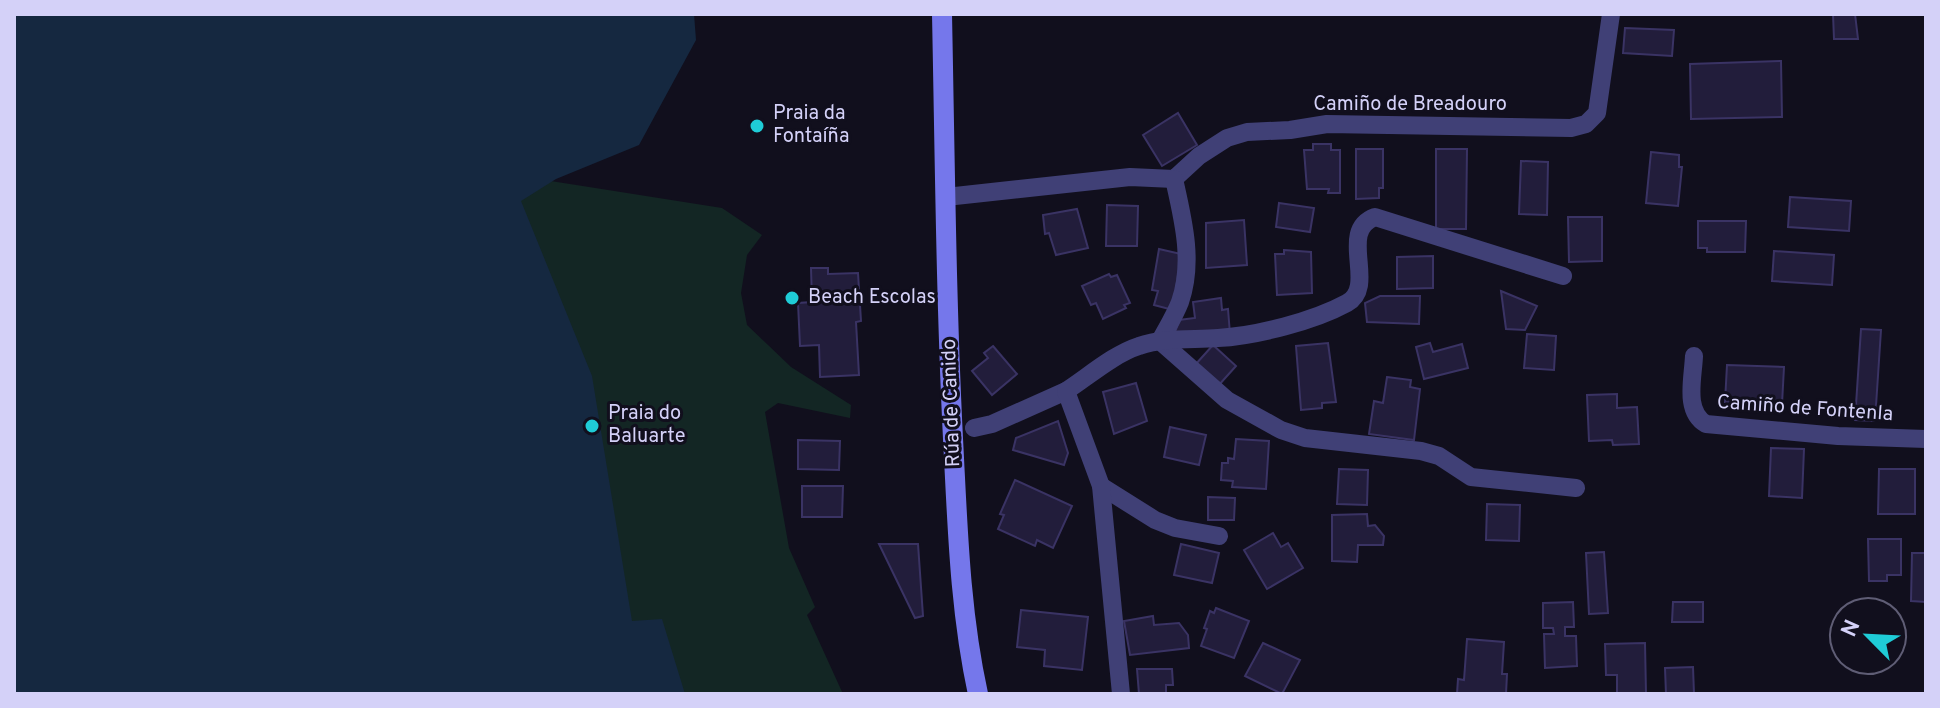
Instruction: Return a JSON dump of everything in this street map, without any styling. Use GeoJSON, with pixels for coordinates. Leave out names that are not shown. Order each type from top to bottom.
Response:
{"type":"FeatureCollection","features":[{"type":"Feature","properties":{"kind":"main road","name":"Rúa de Canido"},"geometry":{"type":"LineString","coordinates":[[942,14],[951,403],[961,585],[978,694]]}},
{"type":"Feature","properties":{"kind":"street","name":"Camiño de Breadouro"},"geometry":{"type":"LineString","coordinates":[[1174,179],[1208,150],[1227,138],[1247,132],[1327,124],[1571,128],[1586,124],[1597,113],[1611,14]]}},
{"type":"Feature","properties":{"kind":"street"},"geometry":{"type":"LineString","coordinates":[[946,197],[1130,177],[1174,179],[1183,220],[1186,277],[1180,302],[1160,341]]}},
{"type":"Feature","properties":{"kind":"street"},"geometry":{"type":"LineString","coordinates":[[974,428],[992,424],[1066,391],[1138,346],[1160,341],[1223,338],[1311,320],[1352,300],[1359,279],[1357,241],[1361,227],[1375,217],[1563,276]]}},
{"type":"Feature","properties":{"kind":"street"},"geometry":{"type":"LineString","coordinates":[[1160,341],[1227,400],[1281,430],[1305,438],[1421,451],[1439,456],[1471,477],[1576,488]]}},
{"type":"Feature","properties":{"kind":"street","name":"Camiño de Fontenla"},"geometry":{"type":"LineString","coordinates":[[1694,356],[1692,408],[1696,418],[1706,424],[1838,436],[1926,439]]}},
{"type":"Feature","properties":{"kind":"street"},"geometry":{"type":"LineString","coordinates":[[1066,391],[1101,486],[1121,694]]}},
{"type":"Feature","properties":{"kind":"street"},"geometry":{"type":"LineString","coordinates":[[1101,486],[1155,520],[1175,528],[1219,536]]}},
{"type":"Feature","properties":{"kind":"green space"},"geometry":{"type":"Polygon","coordinates":[[[393,156],[722,208],[762,235],[747,255],[741,293],[747,325],[791,367],[851,405],[850,418],[778,403],[765,412],[789,548],[815,607],[807,615],[843,694],[556,694],[393,156]]]}},
{"type":"Feature","properties":{"kind":"water"},"geometry":{"type":"Polygon","coordinates":[[[14,14],[694,14],[696,40],[639,145],[556,179],[521,201],[592,376],[632,621],[662,619],[685,694],[14,694],[14,14]]]}},
{"type":"Feature","properties":{"kind":"building"},"geometry":{"type":"Polygon","coordinates":[[[1833,14],[1855,14],[1858,39],[1834,39],[1833,14]]]}},
{"type":"Feature","properties":{"kind":"building"},"geometry":{"type":"Polygon","coordinates":[[[1625,28],[1674,30],[1672,56],[1623,53],[1625,28]]]}},
{"type":"Feature","properties":{"kind":"building"},"geometry":{"type":"Polygon","coordinates":[[[1781,61],[1782,117],[1691,119],[1690,64],[1781,61]]]}},
{"type":"Feature","properties":{"kind":"building"},"geometry":{"type":"Polygon","coordinates":[[[1178,113],[1197,145],[1162,166],[1143,135],[1178,113]]]}},
{"type":"Feature","properties":{"kind":"building"},"geometry":{"type":"Polygon","coordinates":[[[1313,144],[1331,144],[1331,150],[1340,150],[1340,193],[1328,193],[1329,189],[1307,189],[1304,150],[1313,150],[1313,144]]]}},
{"type":"Feature","properties":{"kind":"building"},"geometry":{"type":"Polygon","coordinates":[[[1356,149],[1383,149],[1383,188],[1379,188],[1379,198],[1356,199],[1356,149]]]}},
{"type":"Feature","properties":{"kind":"building"},"geometry":{"type":"Polygon","coordinates":[[[1436,149],[1467,149],[1466,229],[1436,229],[1436,149]]]}},
{"type":"Feature","properties":{"kind":"building"},"geometry":{"type":"Polygon","coordinates":[[[1651,152],[1679,155],[1679,167],[1682,167],[1678,206],[1646,203],[1651,152]]]}},
{"type":"Feature","properties":{"kind":"building"},"geometry":{"type":"Polygon","coordinates":[[[1521,161],[1548,162],[1547,215],[1519,214],[1521,161]]]}},
{"type":"Feature","properties":{"kind":"building"},"geometry":{"type":"Polygon","coordinates":[[[1790,197],[1851,201],[1849,231],[1788,227],[1790,197]]]}},
{"type":"Feature","properties":{"kind":"building"},"geometry":{"type":"Polygon","coordinates":[[[1279,203],[1314,208],[1310,232],[1276,227],[1279,203]]]}},
{"type":"Feature","properties":{"kind":"building"},"geometry":{"type":"Polygon","coordinates":[[[1107,205],[1138,206],[1137,246],[1106,246],[1107,205]]]}},
{"type":"Feature","properties":{"kind":"building"},"geometry":{"type":"Polygon","coordinates":[[[1077,209],[1088,248],[1056,255],[1049,233],[1045,234],[1043,215],[1077,209]]]}},
{"type":"Feature","properties":{"kind":"building"},"geometry":{"type":"Polygon","coordinates":[[[1568,217],[1602,217],[1602,261],[1569,262],[1568,217]]]}},
{"type":"Feature","properties":{"kind":"building"},"geometry":{"type":"Polygon","coordinates":[[[1244,220],[1247,265],[1206,268],[1206,223],[1244,220]]]}},
{"type":"Feature","properties":{"kind":"building"},"geometry":{"type":"Polygon","coordinates":[[[1698,221],[1746,221],[1745,252],[1707,252],[1707,248],[1698,248],[1698,221]]]}},
{"type":"Feature","properties":{"kind":"building"},"geometry":{"type":"Polygon","coordinates":[[[1159,249],[1181,254],[1173,310],[1154,305],[1158,291],[1152,290],[1159,249]]]}},
{"type":"Feature","properties":{"kind":"building"},"geometry":{"type":"Polygon","coordinates":[[[1284,250],[1311,252],[1312,293],[1277,295],[1275,254],[1284,254],[1284,250]]]}},
{"type":"Feature","properties":{"kind":"building"},"geometry":{"type":"Polygon","coordinates":[[[1774,251],[1834,255],[1832,285],[1772,281],[1774,251]]]}},
{"type":"Feature","properties":{"kind":"building"},"geometry":{"type":"Polygon","coordinates":[[[1433,256],[1433,288],[1397,289],[1397,257],[1433,256]]]}},
{"type":"Feature","properties":{"kind":"building"},"geometry":{"type":"Polygon","coordinates":[[[811,268],[828,268],[828,274],[858,273],[861,321],[856,322],[859,375],[820,377],[819,345],[800,346],[798,303],[812,302],[811,268]]]}},
{"type":"Feature","properties":{"kind":"building"},"geometry":{"type":"Polygon","coordinates":[[[1109,274],[1111,277],[1117,275],[1130,303],[1103,319],[1096,303],[1091,305],[1082,286],[1109,274]]]}},
{"type":"Feature","properties":{"kind":"building"},"geometry":{"type":"Polygon","coordinates":[[[1501,291],[1537,306],[1525,330],[1506,329],[1501,291]]]}},
{"type":"Feature","properties":{"kind":"building"},"geometry":{"type":"Polygon","coordinates":[[[1380,296],[1420,296],[1419,324],[1367,322],[1365,303],[1380,296]]]}},
{"type":"Feature","properties":{"kind":"building"},"geometry":{"type":"Polygon","coordinates":[[[1221,298],[1222,310],[1228,309],[1230,334],[1173,339],[1179,320],[1195,318],[1193,302],[1221,298]]]}},
{"type":"Feature","properties":{"kind":"building"},"geometry":{"type":"Polygon","coordinates":[[[1861,329],[1881,330],[1875,421],[1855,420],[1861,329]]]}},
{"type":"Feature","properties":{"kind":"building"},"geometry":{"type":"Polygon","coordinates":[[[1527,334],[1556,336],[1554,370],[1524,368],[1527,334]]]}},
{"type":"Feature","properties":{"kind":"building"},"geometry":{"type":"Polygon","coordinates":[[[1328,343],[1336,402],[1322,403],[1322,408],[1301,410],[1296,346],[1328,343]]]}},
{"type":"Feature","properties":{"kind":"building"},"geometry":{"type":"Polygon","coordinates":[[[1430,343],[1433,352],[1462,344],[1468,368],[1424,379],[1416,347],[1430,343]]]}},
{"type":"Feature","properties":{"kind":"building"},"geometry":{"type":"Polygon","coordinates":[[[1213,345],[1236,366],[1218,386],[1195,365],[1213,345]]]}},
{"type":"Feature","properties":{"kind":"building"},"geometry":{"type":"Polygon","coordinates":[[[993,346],[1017,374],[992,395],[972,371],[988,358],[984,353],[993,346]]]}},
{"type":"Feature","properties":{"kind":"building"},"geometry":{"type":"Polygon","coordinates":[[[1727,365],[1784,367],[1782,404],[1725,402],[1727,365]]]}},
{"type":"Feature","properties":{"kind":"building"},"geometry":{"type":"Polygon","coordinates":[[[1387,377],[1411,380],[1410,387],[1420,389],[1414,440],[1369,434],[1374,401],[1383,403],[1387,377]]]}},
{"type":"Feature","properties":{"kind":"building"},"geometry":{"type":"Polygon","coordinates":[[[1136,383],[1147,421],[1114,434],[1103,392],[1136,383]]]}},
{"type":"Feature","properties":{"kind":"building"},"geometry":{"type":"Polygon","coordinates":[[[1617,394],[1617,408],[1637,407],[1639,444],[1613,445],[1612,440],[1589,441],[1587,395],[1617,394]]]}},
{"type":"Feature","properties":{"kind":"building"},"geometry":{"type":"Polygon","coordinates":[[[1058,421],[1068,453],[1064,465],[1013,450],[1016,438],[1058,421]]]}},
{"type":"Feature","properties":{"kind":"building"},"geometry":{"type":"Polygon","coordinates":[[[1170,427],[1206,435],[1199,465],[1164,457],[1170,427]]]}},
{"type":"Feature","properties":{"kind":"building"},"geometry":{"type":"Polygon","coordinates":[[[1236,439],[1269,441],[1266,489],[1232,487],[1233,481],[1221,480],[1222,463],[1228,463],[1228,458],[1234,459],[1236,439]]]}},
{"type":"Feature","properties":{"kind":"building"},"geometry":{"type":"Polygon","coordinates":[[[798,440],[840,441],[839,470],[798,469],[798,440]]]}},
{"type":"Feature","properties":{"kind":"building"},"geometry":{"type":"Polygon","coordinates":[[[1771,448],[1804,449],[1802,498],[1769,496],[1771,448]]]}},
{"type":"Feature","properties":{"kind":"building"},"geometry":{"type":"Polygon","coordinates":[[[1339,469],[1368,470],[1367,505],[1337,504],[1339,469]]]}},
{"type":"Feature","properties":{"kind":"building"},"geometry":{"type":"Polygon","coordinates":[[[1879,469],[1915,469],[1915,514],[1878,514],[1879,469]]]}},
{"type":"Feature","properties":{"kind":"building"},"geometry":{"type":"Polygon","coordinates":[[[1015,480],[1072,506],[1053,548],[1037,540],[1035,546],[998,529],[1004,515],[1000,514],[1015,480]]]}},
{"type":"Feature","properties":{"kind":"building"},"geometry":{"type":"Polygon","coordinates":[[[802,486],[843,486],[842,517],[802,517],[802,486]]]}},
{"type":"Feature","properties":{"kind":"building"},"geometry":{"type":"Polygon","coordinates":[[[1208,497],[1235,498],[1234,520],[1208,520],[1208,497]]]}},
{"type":"Feature","properties":{"kind":"building"},"geometry":{"type":"Polygon","coordinates":[[[1487,504],[1520,505],[1519,541],[1486,540],[1487,504]]]}},
{"type":"Feature","properties":{"kind":"building"},"geometry":{"type":"Polygon","coordinates":[[[1367,514],[1368,526],[1375,525],[1384,536],[1383,545],[1358,545],[1357,562],[1332,561],[1332,515],[1367,514]]]}},
{"type":"Feature","properties":{"kind":"building"},"geometry":{"type":"Polygon","coordinates":[[[1273,533],[1281,547],[1288,543],[1303,568],[1267,589],[1244,550],[1273,533]]]}},
{"type":"Feature","properties":{"kind":"building"},"geometry":{"type":"Polygon","coordinates":[[[1868,539],[1901,539],[1901,575],[1887,575],[1887,581],[1869,581],[1868,539]]]}},
{"type":"Feature","properties":{"kind":"building"},"geometry":{"type":"Polygon","coordinates":[[[879,544],[918,544],[923,616],[915,618],[879,544]]]}},
{"type":"Feature","properties":{"kind":"building"},"geometry":{"type":"Polygon","coordinates":[[[1181,544],[1219,553],[1212,583],[1174,575],[1181,544]]]}},
{"type":"Feature","properties":{"kind":"building"},"geometry":{"type":"Polygon","coordinates":[[[1604,552],[1608,613],[1589,614],[1586,553],[1604,552]]]}},
{"type":"Feature","properties":{"kind":"building"},"geometry":{"type":"Polygon","coordinates":[[[1912,553],[1926,553],[1926,602],[1911,601],[1912,553]]]}},
{"type":"Feature","properties":{"kind":"building"},"geometry":{"type":"Polygon","coordinates":[[[1573,602],[1574,627],[1565,627],[1565,636],[1576,636],[1577,666],[1545,668],[1544,634],[1554,634],[1553,628],[1543,628],[1543,603],[1573,602]]]}},
{"type":"Feature","properties":{"kind":"building"},"geometry":{"type":"Polygon","coordinates":[[[1673,602],[1703,602],[1703,622],[1672,622],[1673,602]]]}},
{"type":"Feature","properties":{"kind":"building"},"geometry":{"type":"Polygon","coordinates":[[[1216,608],[1249,621],[1234,658],[1201,646],[1210,611],[1214,613],[1216,608]]]}},
{"type":"Feature","properties":{"kind":"building"},"geometry":{"type":"Polygon","coordinates":[[[1021,610],[1088,617],[1082,670],[1044,666],[1045,650],[1017,647],[1021,610]]]}},
{"type":"Feature","properties":{"kind":"building"},"geometry":{"type":"Polygon","coordinates":[[[1153,616],[1154,625],[1179,623],[1188,635],[1189,648],[1130,655],[1124,621],[1153,616]]]}},
{"type":"Feature","properties":{"kind":"building"},"geometry":{"type":"Polygon","coordinates":[[[1467,639],[1504,642],[1502,674],[1507,674],[1506,694],[1457,694],[1458,679],[1464,680],[1467,639]]]}},
{"type":"Feature","properties":{"kind":"building"},"geometry":{"type":"Polygon","coordinates":[[[1263,643],[1300,660],[1282,694],[1245,676],[1263,643]]]}},
{"type":"Feature","properties":{"kind":"building"},"geometry":{"type":"Polygon","coordinates":[[[1645,643],[1646,694],[1617,694],[1617,675],[1606,675],[1605,644],[1645,643]]]}},
{"type":"Feature","properties":{"kind":"building"},"geometry":{"type":"Polygon","coordinates":[[[1693,667],[1694,694],[1666,694],[1665,668],[1693,667]]]}},
{"type":"Feature","properties":{"kind":"building"},"geometry":{"type":"Polygon","coordinates":[[[1137,669],[1172,669],[1173,685],[1166,685],[1166,694],[1139,694],[1137,669]]]}},
{"type":"Feature","properties":{"kind":"place","name":"Praia da Fontaíña"},"geometry":{"type":"Point","coordinates":[757,126]}},
{"type":"Feature","properties":{"kind":"place","name":"Beach Escolas"},"geometry":{"type":"Point","coordinates":[792,298]}},
{"type":"Feature","properties":{"kind":"place","name":"Praia do Baluarte"},"geometry":{"type":"Point","coordinates":[592,426]}}]}
